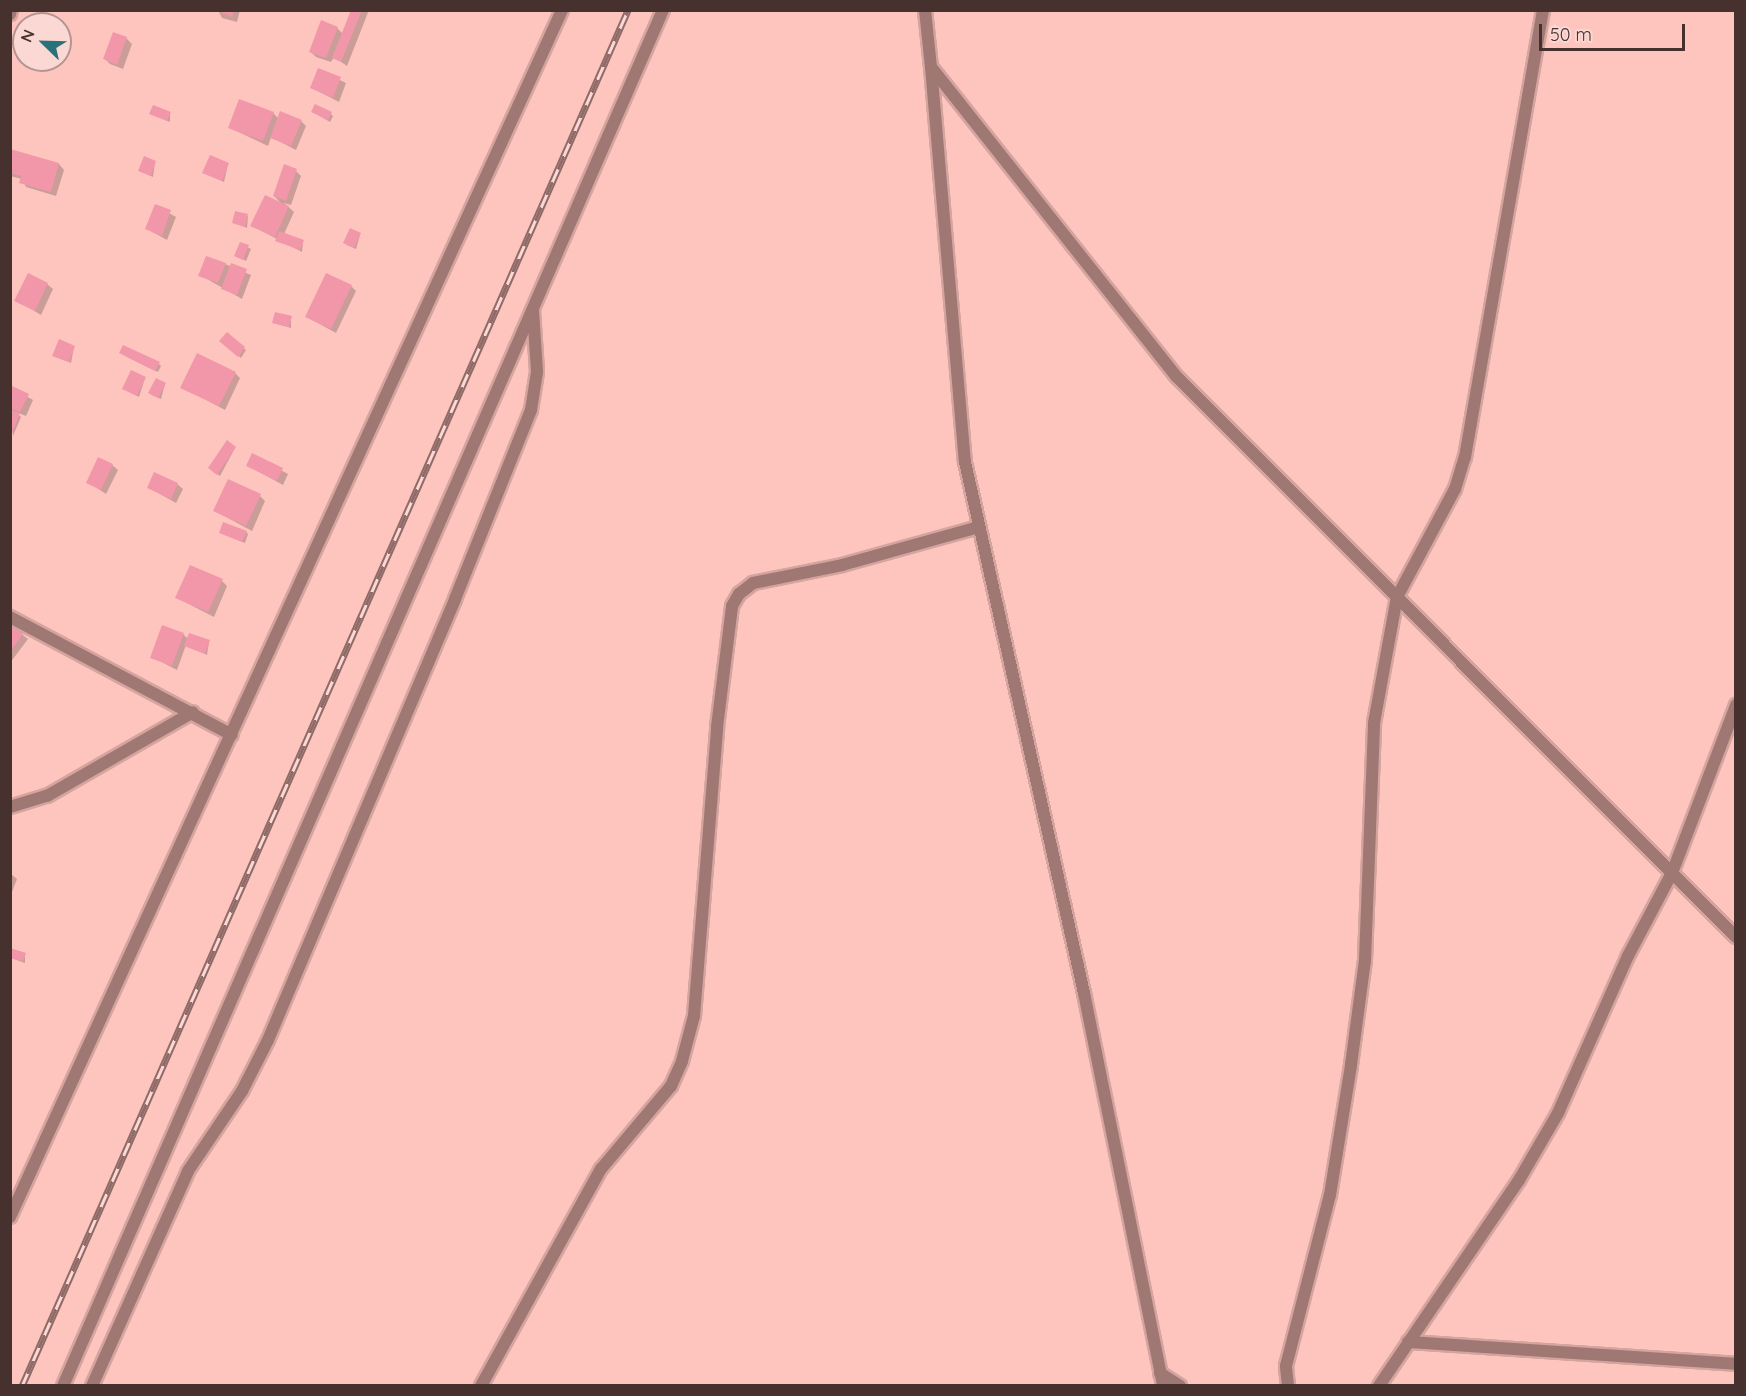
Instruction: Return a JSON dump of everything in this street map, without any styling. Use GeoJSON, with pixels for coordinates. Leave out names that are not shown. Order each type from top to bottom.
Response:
{"type":"FeatureCollection","features":[{"type":"Feature","properties":{"kind":"street"},"geometry":{"type":"LineString","coordinates":[[10,1217],[562,10]]}},
{"type":"Feature","properties":{"kind":"street"},"geometry":{"type":"LineString","coordinates":[[63,1386],[663,10]]}},
{"type":"Feature","properties":{"kind":"street"},"geometry":{"type":"LineString","coordinates":[[925,10],[932,67],[965,462],[1084,993],[1162,1386]]}},
{"type":"Feature","properties":{"kind":"street"},"geometry":{"type":"LineString","coordinates":[[1288,1386],[1286,1366],[1330,1195],[1351,1065],[1365,960],[1374,723],[1397,597],[1455,489],[1465,457],[1544,10]]}},
{"type":"Feature","properties":{"kind":"street"},"geometry":{"type":"LineString","coordinates":[[932,67],[1178,377],[1736,937]]}},
{"type":"Feature","properties":{"kind":"street"},"geometry":{"type":"LineString","coordinates":[[92,1386],[188,1171],[242,1090],[268,1040],[455,599],[531,410],[537,371],[533,308]]}},
{"type":"Feature","properties":{"kind":"street"},"geometry":{"type":"LineString","coordinates":[[481,1386],[601,1169],[671,1086],[682,1061],[694,1016],[717,727],[732,606],[739,594],[753,583],[842,565],[980,527]]}},
{"type":"Feature","properties":{"kind":"street"},"geometry":{"type":"LineString","coordinates":[[10,617],[193,712],[232,735]]}},
{"type":"Feature","properties":{"kind":"street"},"geometry":{"type":"LineString","coordinates":[[1379,1386],[1519,1180],[1558,1113],[1628,956],[1672,873],[1736,705]]}},
{"type":"Feature","properties":{"kind":"street"},"geometry":{"type":"LineString","coordinates":[[10,807],[46,796],[193,712]]}},
{"type":"Feature","properties":{"kind":"street"},"geometry":{"type":"LineString","coordinates":[[1408,1342],[1736,1364]]}},
{"type":"Feature","properties":{"kind":"street"},"geometry":{"type":"LineString","coordinates":[[1160,1373],[1180,1386]]}},
{"type":"Feature","properties":{"kind":"building"},"geometry":{"type":"Polygon","coordinates":[[[216,10],[234,10],[232,17],[216,10]]]}},
{"type":"Feature","properties":{"kind":"building"},"geometry":{"type":"Polygon","coordinates":[[[351,10],[362,10],[341,62],[332,58],[351,10]]]}},
{"type":"Feature","properties":{"kind":"building"},"geometry":{"type":"Polygon","coordinates":[[[321,20],[338,27],[326,58],[309,52],[321,20]]]}},
{"type":"Feature","properties":{"kind":"building"},"geometry":{"type":"Polygon","coordinates":[[[113,32],[127,37],[117,65],[103,59],[113,32]]]}},
{"type":"Feature","properties":{"kind":"building"},"geometry":{"type":"Polygon","coordinates":[[[318,68],[341,77],[333,98],[310,88],[318,68]]]}},
{"type":"Feature","properties":{"kind":"building"},"geometry":{"type":"Polygon","coordinates":[[[239,99],[274,112],[263,141],[228,128],[239,99]]]}},
{"type":"Feature","properties":{"kind":"building"},"geometry":{"type":"Polygon","coordinates":[[[315,104],[332,112],[328,120],[311,112],[315,104]]]}},
{"type":"Feature","properties":{"kind":"building"},"geometry":{"type":"Polygon","coordinates":[[[153,105],[171,112],[167,121],[149,114],[153,105]]]}},
{"type":"Feature","properties":{"kind":"building"},"geometry":{"type":"Polygon","coordinates":[[[280,111],[302,120],[291,146],[270,138],[280,111]]]}},
{"type":"Feature","properties":{"kind":"building"},"geometry":{"type":"Polygon","coordinates":[[[10,149],[59,163],[51,192],[19,183],[21,176],[10,173],[10,149]]]}},
{"type":"Feature","properties":{"kind":"building"},"geometry":{"type":"Polygon","coordinates":[[[210,155],[229,163],[222,181],[202,173],[210,155]]]}},
{"type":"Feature","properties":{"kind":"building"},"geometry":{"type":"Polygon","coordinates":[[[144,156],[156,161],[151,176],[138,171],[144,156]]]}},
{"type":"Feature","properties":{"kind":"building"},"geometry":{"type":"Polygon","coordinates":[[[284,164],[297,169],[286,201],[273,196],[284,164]]]}},
{"type":"Feature","properties":{"kind":"building"},"geometry":{"type":"Polygon","coordinates":[[[265,195],[289,206],[275,237],[250,226],[265,195]]]}},
{"type":"Feature","properties":{"kind":"building"},"geometry":{"type":"Polygon","coordinates":[[[155,204],[171,210],[162,236],[145,229],[155,204]]]}},
{"type":"Feature","properties":{"kind":"building"},"geometry":{"type":"Polygon","coordinates":[[[235,211],[248,214],[245,227],[232,223],[235,211]]]}},
{"type":"Feature","properties":{"kind":"building"},"geometry":{"type":"Polygon","coordinates":[[[350,228],[361,233],[354,248],[343,243],[350,228]]]}},
{"type":"Feature","properties":{"kind":"building"},"geometry":{"type":"Polygon","coordinates":[[[279,231],[304,240],[300,250],[275,241],[279,231]]]}},
{"type":"Feature","properties":{"kind":"building"},"geometry":{"type":"Polygon","coordinates":[[[240,242],[249,245],[243,260],[234,256],[240,242]]]}},
{"type":"Feature","properties":{"kind":"building"},"geometry":{"type":"Polygon","coordinates":[[[206,256],[226,263],[218,283],[198,276],[206,256]]]}},
{"type":"Feature","properties":{"kind":"building"},"geometry":{"type":"Polygon","coordinates":[[[231,263],[247,269],[237,295],[221,289],[231,263]]]}},
{"type":"Feature","properties":{"kind":"building"},"geometry":{"type":"Polygon","coordinates":[[[28,273],[48,283],[35,311],[14,301],[28,273]]]}},
{"type":"Feature","properties":{"kind":"building"},"geometry":{"type":"Polygon","coordinates":[[[326,273],[352,285],[331,329],[305,317],[326,273]]]}},
{"type":"Feature","properties":{"kind":"building"},"geometry":{"type":"Polygon","coordinates":[[[275,312],[292,316],[289,327],[272,323],[275,312]]]}},
{"type":"Feature","properties":{"kind":"building"},"geometry":{"type":"Polygon","coordinates":[[[227,332],[245,347],[238,357],[219,341],[227,332]]]}},
{"type":"Feature","properties":{"kind":"building"},"geometry":{"type":"Polygon","coordinates":[[[59,339],[75,346],[69,362],[52,356],[59,339]]]}},
{"type":"Feature","properties":{"kind":"building"},"geometry":{"type":"Polygon","coordinates":[[[123,345],[160,362],[155,371],[119,353],[123,345]]]}},
{"type":"Feature","properties":{"kind":"building"},"geometry":{"type":"Polygon","coordinates":[[[197,353],[236,372],[219,406],[180,388],[197,353]]]}},
{"type":"Feature","properties":{"kind":"building"},"geometry":{"type":"Polygon","coordinates":[[[131,370],[146,377],[137,396],[122,389],[131,370]]]}},
{"type":"Feature","properties":{"kind":"building"},"geometry":{"type":"Polygon","coordinates":[[[156,378],[166,383],[158,398],[148,393],[156,378]]]}},
{"type":"Feature","properties":{"kind":"building"},"geometry":{"type":"Polygon","coordinates":[[[10,385],[29,394],[20,412],[10,408],[10,385]]]}},
{"type":"Feature","properties":{"kind":"building"},"geometry":{"type":"Polygon","coordinates":[[[10,410],[20,413],[11,436],[10,436],[10,410]]]}},
{"type":"Feature","properties":{"kind":"building"},"geometry":{"type":"Polygon","coordinates":[[[227,440],[236,447],[217,475],[208,468],[227,440]]]}},
{"type":"Feature","properties":{"kind":"building"},"geometry":{"type":"Polygon","coordinates":[[[252,453],[283,468],[277,481],[246,466],[252,453]]]}},
{"type":"Feature","properties":{"kind":"building"},"geometry":{"type":"Polygon","coordinates":[[[98,457],[113,464],[101,490],[86,483],[98,457]]]}},
{"type":"Feature","properties":{"kind":"building"},"geometry":{"type":"Polygon","coordinates":[[[154,472],[178,483],[171,499],[147,488],[154,472]]]}},
{"type":"Feature","properties":{"kind":"building"},"geometry":{"type":"Polygon","coordinates":[[[228,479],[261,494],[246,526],[213,511],[228,479]]]}},
{"type":"Feature","properties":{"kind":"building"},"geometry":{"type":"Polygon","coordinates":[[[223,522],[247,531],[242,542],[219,533],[223,522]]]}},
{"type":"Feature","properties":{"kind":"building"},"geometry":{"type":"Polygon","coordinates":[[[190,565],[223,579],[208,612],[175,598],[190,565]]]}},
{"type":"Feature","properties":{"kind":"building"},"geometry":{"type":"Polygon","coordinates":[[[10,623],[24,633],[10,651],[10,623]]]}},
{"type":"Feature","properties":{"kind":"building"},"geometry":{"type":"Polygon","coordinates":[[[162,625],[184,633],[172,666],[150,658],[162,625]]]}},
{"type":"Feature","properties":{"kind":"building"},"geometry":{"type":"Polygon","coordinates":[[[189,633],[210,640],[205,654],[184,646],[189,633]]]}},
{"type":"Feature","properties":{"kind":"building"},"geometry":{"type":"Polygon","coordinates":[[[10,948],[26,953],[23,961],[10,958],[10,948]]]}},
{"type":"Feature","properties":{"kind":"railway"},"geometry":{"type":"LineString","coordinates":[[22,1386],[628,10]]}}]}
